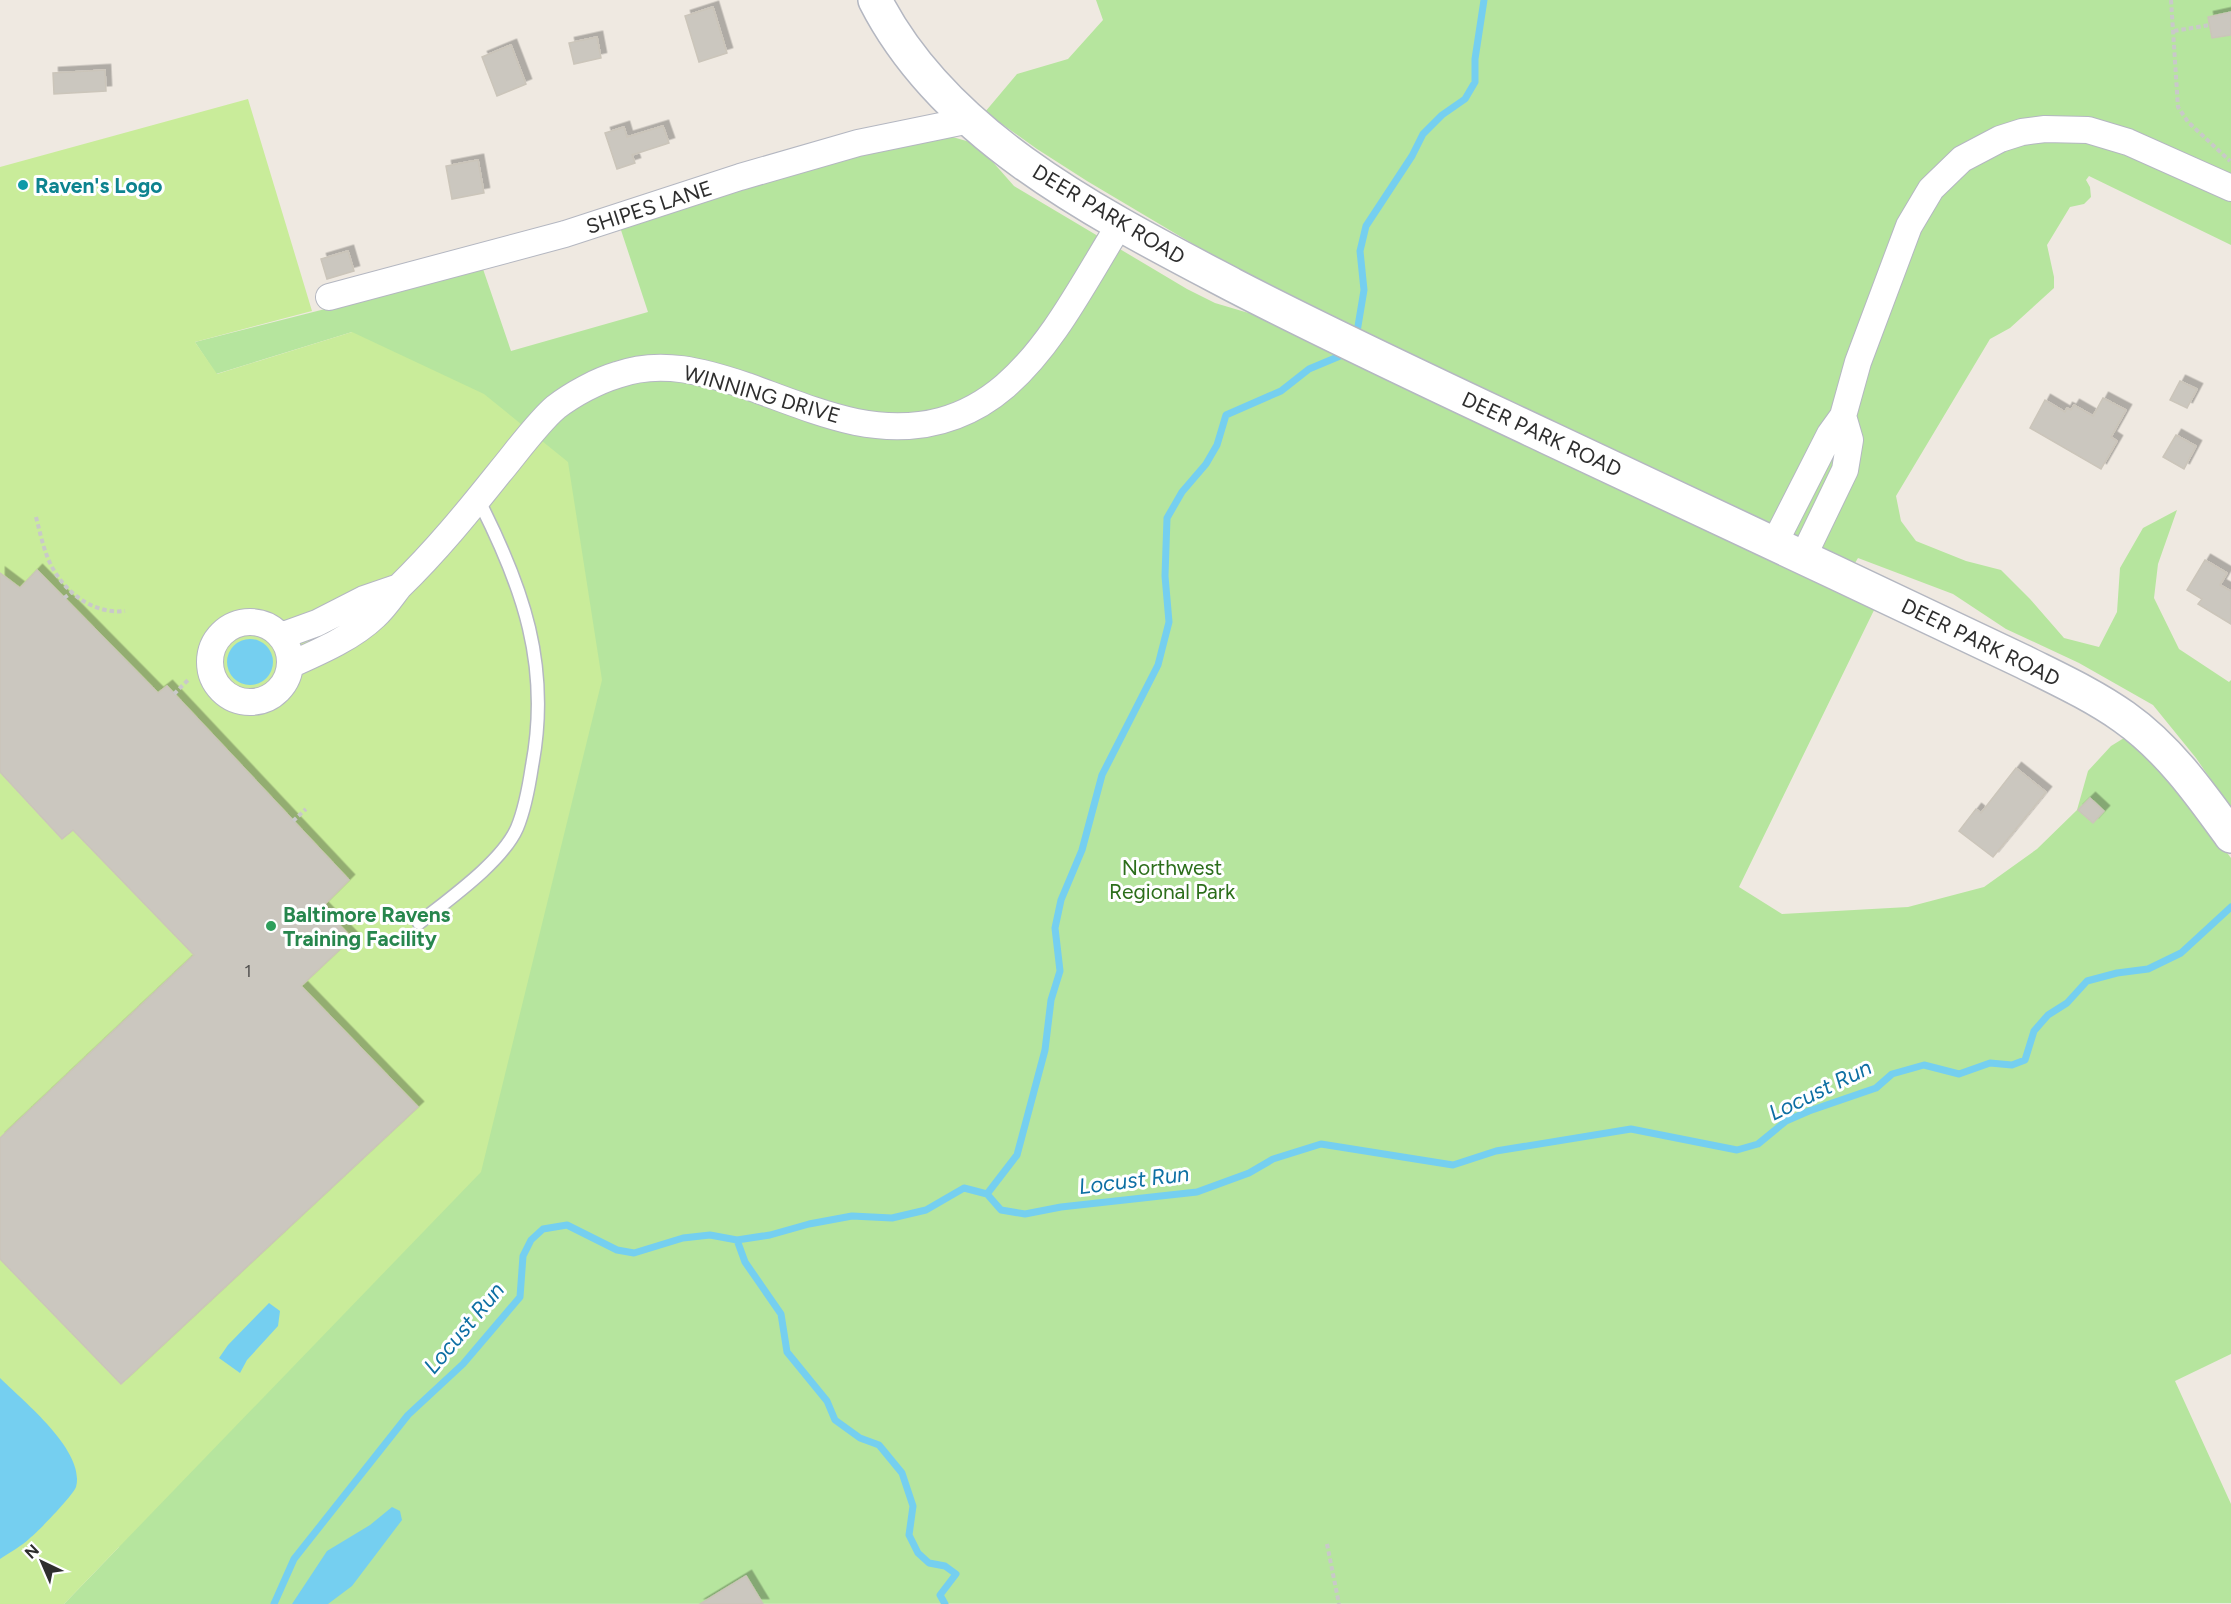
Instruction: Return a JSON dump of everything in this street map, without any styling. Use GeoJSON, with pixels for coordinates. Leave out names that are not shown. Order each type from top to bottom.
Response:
{"type":"FeatureCollection","features":[{"type":"Feature","properties":{"kind":"street","name":"DEER PARK ROAD"},"geometry":{"type":"LineString","coordinates":[[875,0],[890,27],[911,56],[937,87],[970,120],[1024,164],[1120,224],[1324,331],[2024,662],[2109,707],[2160,747],[2231,836]]}},
{"type":"Feature","properties":{"kind":"street","name":"SHIPES LANE"},"geometry":{"type":"LineString","coordinates":[[329,297],[565,234],[741,177],[858,143],[970,120]]}},
{"type":"Feature","properties":{"kind":"street"},"geometry":{"type":"LineString","coordinates":[[1774,544],[1830,434],[1843,416],[1858,362],[1909,226],[1931,189],[1962,159],[1982,147],[2022,132],[2045,129],[2088,130],[2128,142],[2231,188]]}},
{"type":"Feature","properties":{"kind":"street","name":"WINNING DRIVE"},"geometry":{"type":"LineString","coordinates":[[290,665],[326,649],[376,616],[399,587],[427,560],[556,408],[579,393],[617,375],[646,368],[681,368],[720,377],[836,416],[880,425],[904,426],[950,417],[975,407],[1010,384],[1032,360],[1059,323],[1120,224]]}},
{"type":"Feature","properties":{"kind":"street"},"geometry":{"type":"LineString","coordinates":[[1803,557],[1845,470],[1850,440],[1843,416]]}},
{"type":"Feature","properties":{"kind":"street","name":"WINNING DRIVE"},"geometry":{"type":"LineString","coordinates":[[281,636],[317,624],[364,599],[399,587]]}},
{"type":"Feature","properties":{"kind":"street"},"geometry":{"type":"LineString","coordinates":[[246,622],[259,623],[271,628],[281,636],[286,645],[290,665],[287,678],[270,698],[244,703],[232,699],[213,681],[210,655],[214,643],[233,625],[246,622]]}},
{"type":"Feature","properties":{"kind":"lane"},"geometry":{"type":"LineString","coordinates":[[419,923],[493,861],[517,829],[530,781],[538,735],[538,690],[533,641],[519,589],[498,538],[478,499]]}},
{"type":"Feature","properties":{"kind":"path"},"geometry":{"type":"LineString","coordinates":[[2171,0],[2178,107],[2188,122],[2231,161]]}},
{"type":"Feature","properties":{"kind":"path"},"geometry":{"type":"LineString","coordinates":[[2174,31],[2210,25]]}},
{"type":"Feature","properties":{"kind":"path"},"geometry":{"type":"LineString","coordinates":[[36,517],[50,562],[56,574],[72,592],[92,606],[116,612],[125,611]]}},
{"type":"Feature","properties":{"kind":"path"},"geometry":{"type":"LineString","coordinates":[[64,598],[72,592]]}},
{"type":"Feature","properties":{"kind":"path"},"geometry":{"type":"LineString","coordinates":[[174,694],[188,680]]}},
{"type":"Feature","properties":{"kind":"path"},"geometry":{"type":"LineString","coordinates":[[293,821],[306,809]]}},
{"type":"Feature","properties":{"kind":"path"},"geometry":{"type":"LineString","coordinates":[[1327,1544],[1340,1604]]}},
{"type":"Feature","properties":{"kind":"green space","name":"Northwest Regional Park"},"geometry":{"type":"Polygon","coordinates":[[[1096,0],[2231,0],[2231,245],[2089,176],[2086,180],[2090,187],[2091,197],[2084,204],[2070,207],[2047,245],[2054,288],[2010,328],[1990,339],[1896,496],[1901,521],[1916,541],[1966,561],[2001,570],[2064,638],[2099,647],[2117,612],[2120,568],[2143,528],[2177,510],[2158,564],[2154,598],[2179,649],[2229,682],[2231,680],[2231,809],[2196,758],[2153,705],[2079,663],[2006,629],[1953,594],[1858,558],[1841,586],[1877,604],[1739,887],[1782,914],[1908,907],[1984,887],[2037,849],[2077,810],[2088,771],[2111,746],[2124,738],[2147,754],[2231,858],[2231,1354],[2175,1381],[2231,1504],[2231,1603],[64,1604],[119,1547],[352,332],[216,374],[195,342],[483,269],[511,351],[648,312],[618,221],[875,152],[949,136],[977,144],[1014,186],[1187,289],[1215,303],[1289,325],[1257,282],[1087,181],[985,112],[1017,74],[1068,59],[1103,20],[1096,0]]]}},
{"type":"Feature","properties":{"kind":"green space","name":"Baltimore Ravens Training Facility"},"geometry":{"type":"Polygon","coordinates":[[[248,99],[312,311],[195,342],[217,374],[352,332],[484,394],[568,462],[602,680],[481,1172],[64,1604],[0,1604],[0,167],[248,99]]]}},
{"type":"Feature","properties":{"kind":"water"},"geometry":{"type":"Polygon","coordinates":[[[250,639],[266,646],[273,662],[266,678],[250,685],[234,678],[227,662],[234,646],[250,639]]]}},
{"type":"Feature","properties":{"kind":"water"},"geometry":{"type":"Polygon","coordinates":[[[269,1303],[280,1311],[278,1326],[247,1360],[240,1373],[219,1358],[228,1345],[269,1303]]]}},
{"type":"Feature","properties":{"kind":"water"},"geometry":{"type":"Polygon","coordinates":[[[0,1378],[50,1428],[72,1458],[77,1473],[76,1487],[63,1505],[27,1541],[0,1559],[0,1378]]]}},
{"type":"Feature","properties":{"kind":"water"},"geometry":{"type":"Polygon","coordinates":[[[392,1507],[400,1511],[402,1520],[352,1586],[328,1604],[292,1604],[327,1551],[370,1525],[392,1507]]]}},
{"type":"Feature","properties":{"kind":"building"},"geometry":{"type":"Polygon","coordinates":[[[713,7],[727,53],[699,62],[685,16],[713,7]]]}},
{"type":"Feature","properties":{"kind":"building"},"geometry":{"type":"Polygon","coordinates":[[[2231,12],[2231,35],[2212,38],[2208,17],[2231,12]]]}},
{"type":"Feature","properties":{"kind":"building"},"geometry":{"type":"Polygon","coordinates":[[[597,37],[601,58],[574,64],[569,43],[597,37]]]}},
{"type":"Feature","properties":{"kind":"building"},"geometry":{"type":"Polygon","coordinates":[[[511,45],[526,84],[497,96],[482,57],[511,45]]]}},
{"type":"Feature","properties":{"kind":"building"},"geometry":{"type":"Polygon","coordinates":[[[105,70],[106,91],[54,94],[53,73],[105,70]]]}},
{"type":"Feature","properties":{"kind":"building"},"geometry":{"type":"Polygon","coordinates":[[[663,126],[669,143],[632,155],[635,163],[617,169],[605,133],[624,127],[627,137],[663,126]]]}},
{"type":"Feature","properties":{"kind":"building"},"geometry":{"type":"Polygon","coordinates":[[[478,160],[484,193],[452,199],[446,166],[478,160]]]}},
{"type":"Feature","properties":{"kind":"building"},"geometry":{"type":"Polygon","coordinates":[[[348,251],[354,271],[327,279],[321,259],[348,251]]]}},
{"type":"Feature","properties":{"kind":"building"},"geometry":{"type":"Polygon","coordinates":[[[2180,381],[2197,389],[2187,408],[2170,400],[2180,381]]]}},
{"type":"Feature","properties":{"kind":"building"},"geometry":{"type":"Polygon","coordinates":[[[2103,398],[2126,410],[2111,437],[2117,441],[2101,469],[2030,428],[2045,400],[2065,412],[2067,408],[2071,410],[2074,405],[2093,416],[2103,398]]]}},
{"type":"Feature","properties":{"kind":"building"},"geometry":{"type":"Polygon","coordinates":[[[2176,435],[2196,446],[2184,469],[2163,457],[2176,435]]]}},
{"type":"Feature","properties":{"kind":"building"},"geometry":{"type":"Polygon","coordinates":[[[2205,560],[2227,573],[2220,585],[2231,591],[2231,624],[2198,604],[2202,599],[2187,590],[2205,560]]]}},
{"type":"Feature","properties":{"kind":"building"},"geometry":{"type":"Polygon","coordinates":[[[37,570],[158,693],[167,686],[349,880],[322,907],[352,938],[301,986],[418,1107],[121,1384],[0,1259],[0,1138],[194,955],[73,830],[62,839],[0,772],[0,573],[20,588],[37,570]]]}},
{"type":"Feature","properties":{"kind":"building"},"geometry":{"type":"Polygon","coordinates":[[[2016,768],[2046,792],[1993,857],[1959,831],[1976,809],[1981,813],[2016,768]]]}},
{"type":"Feature","properties":{"kind":"building"},"geometry":{"type":"Polygon","coordinates":[[[2090,798],[2104,811],[2093,823],[2078,810],[2090,798]]]}},
{"type":"Feature","properties":{"kind":"building"},"geometry":{"type":"Polygon","coordinates":[[[746,1576],[763,1604],[700,1604],[746,1576]]]}},
{"type":"Feature","properties":{"kind":"waterway"},"geometry":{"type":"LineString","coordinates":[[1357,332],[1364,290],[1360,251],[1366,226],[1412,156],[1423,134],[1442,115],[1465,99],[1475,82],[1475,59],[1484,0]]}},
{"type":"Feature","properties":{"kind":"waterway"},"geometry":{"type":"LineString","coordinates":[[987,1194],[1017,1155],[1045,1050],[1051,1000],[1060,971],[1055,928],[1061,900],[1082,850],[1102,775],[1158,665],[1169,622],[1165,576],[1167,518],[1182,492],[1206,464],[1217,445],[1226,415],[1281,391],[1309,369],[1340,356]]}},
{"type":"Feature","properties":{"kind":"waterway","name":"Locust Run"},"geometry":{"type":"LineString","coordinates":[[274,1604],[294,1559],[408,1415],[463,1364],[520,1297],[523,1256],[531,1240],[543,1229],[567,1225],[617,1250],[634,1253],[683,1238],[710,1235],[737,1240],[770,1235],[809,1224],[852,1216],[892,1218],[926,1210],[964,1188],[987,1194],[1001,1210],[1025,1214],[1061,1207],[1197,1192],[1249,1173],[1273,1159],[1321,1144],[1453,1165],[1496,1151],[1631,1129],[1737,1150],[1758,1144],[1786,1121],[1876,1088],[1892,1074],[1924,1065],[1959,1074],[1990,1063],[2012,1065],[2025,1060],[2034,1031],[2048,1015],[2067,1003],[2087,981],[2117,973],[2148,969],[2181,953],[2231,907]]}},
{"type":"Feature","properties":{"kind":"waterway"},"geometry":{"type":"LineString","coordinates":[[737,1240],[745,1262],[781,1314],[787,1352],[827,1401],[835,1420],[860,1438],[879,1445],[902,1473],[913,1506],[909,1535],[918,1553],[929,1563],[945,1566],[956,1574],[940,1595],[945,1604]]}},
{"type":"Feature","properties":{"kind":"place","name":"Raven's Logo"},"geometry":{"type":"Point","coordinates":[23,185]}},
{"type":"Feature","properties":{"kind":"place","name":"Baltimore Ravens Training Facility"},"geometry":{"type":"Point","coordinates":[271,926]}}]}
